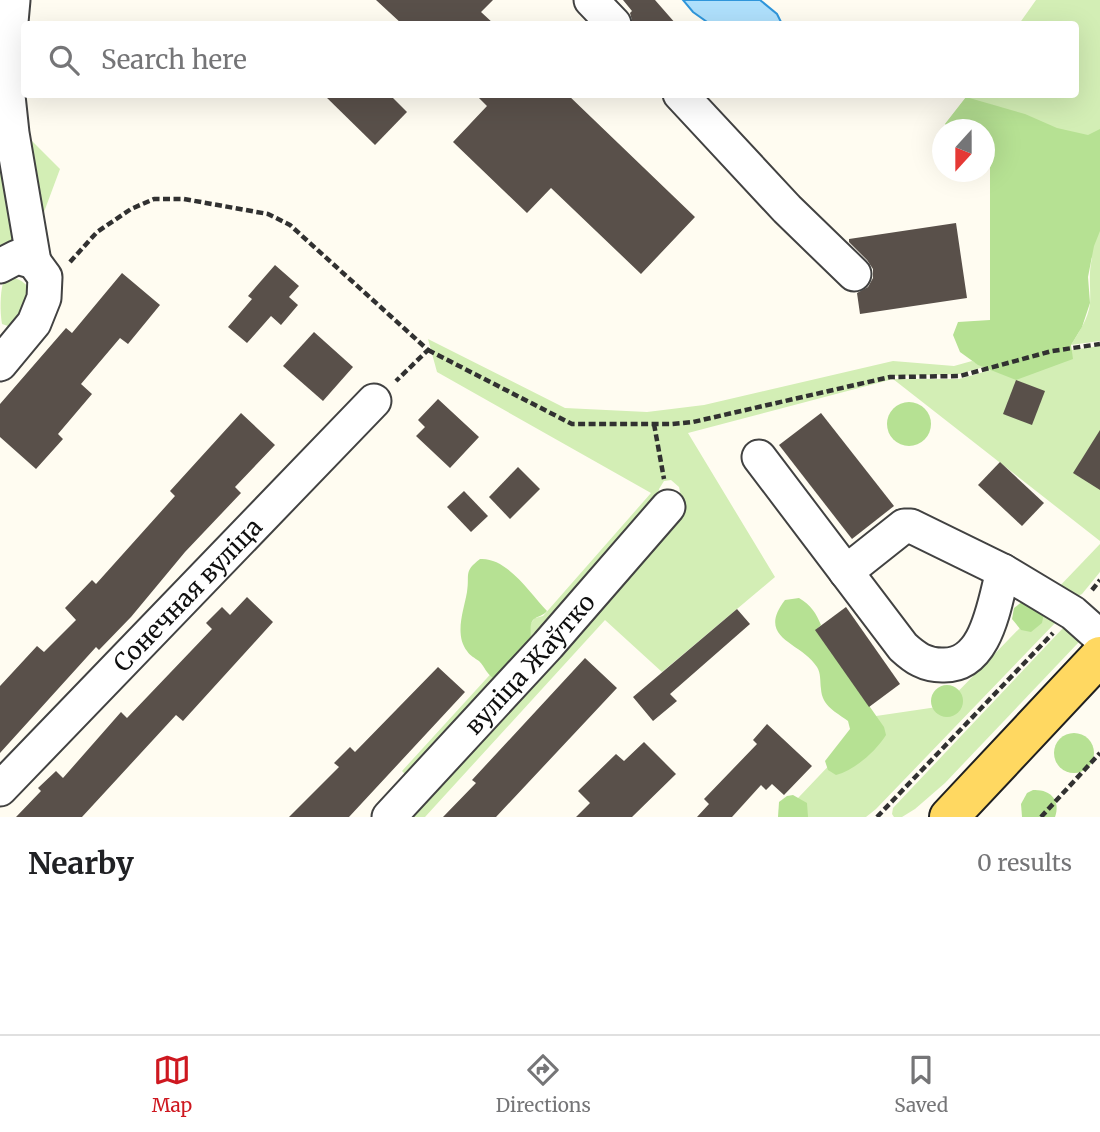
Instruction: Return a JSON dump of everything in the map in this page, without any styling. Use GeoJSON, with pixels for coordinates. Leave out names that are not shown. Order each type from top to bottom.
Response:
{"type":"FeatureCollection","features":[{"type":"Feature","properties":{"kind":"main road"},"geometry":{"type":"LineString","coordinates":[[948,817],[1100,656]]}},
{"type":"Feature","properties":{"kind":"street"},"geometry":{"type":"LineString","coordinates":[[0,364],[34,323],[44,298],[12,133],[6,77],[13,0]]}},
{"type":"Feature","properties":{"kind":"street"},"geometry":{"type":"LineString","coordinates":[[591,0],[611,21]]}},
{"type":"Feature","properties":{"kind":"street"},"geometry":{"type":"LineString","coordinates":[[684,98],[792,214],[854,274]]}},
{"type":"Feature","properties":{"kind":"street"},"geometry":{"type":"LineString","coordinates":[[0,266],[17,257],[40,269]]}},
{"type":"Feature","properties":{"kind":"street","name":"Сонечная вуліца"},"geometry":{"type":"LineString","coordinates":[[0,789],[374,401]]}},
{"type":"Feature","properties":{"kind":"street"},"geometry":{"type":"LineString","coordinates":[[759,457],[903,647],[916,658],[932,665],[949,666],[964,661],[976,650],[992,612],[1003,571]]}},
{"type":"Feature","properties":{"kind":"street","name":"вуліца Жаўтко"},"geometry":{"type":"LineString","coordinates":[[389,817],[548,645],[668,507]]}},
{"type":"Feature","properties":{"kind":"street"},"geometry":{"type":"LineString","coordinates":[[846,572],[904,526],[911,526],[1037,589],[1073,613],[1100,638]]}},
{"type":"Feature","properties":{"kind":"path"},"geometry":{"type":"LineString","coordinates":[[40,269],[75,259],[97,232],[131,209],[154,199],[184,199],[268,214],[290,225],[428,350],[572,424],[693,422],[890,377],[960,376],[1052,351],[1100,344]]}},
{"type":"Feature","properties":{"kind":"path"},"geometry":{"type":"LineString","coordinates":[[374,401],[428,350]]}},
{"type":"Feature","properties":{"kind":"path"},"geometry":{"type":"LineString","coordinates":[[654,424],[668,507]]}},
{"type":"Feature","properties":{"kind":"path"},"geometry":{"type":"LineString","coordinates":[[877,817],[1073,613],[1100,580]]}},
{"type":"Feature","properties":{"kind":"path"},"geometry":{"type":"LineString","coordinates":[[1041,817],[1100,753]]}},
{"type":"Feature","properties":{"kind":"green space"},"geometry":{"type":"Polygon","coordinates":[[[0,0],[31,140],[60,169],[31,247],[0,249],[0,0]]]}},
{"type":"Feature","properties":{"kind":"green space"},"geometry":{"type":"Polygon","coordinates":[[[1036,0],[1100,0],[1100,341],[1071,345],[1089,310],[1092,258],[995,168],[995,119],[949,119],[966,98],[1079,98],[1079,21],[1021,21],[1036,0]]]}},
{"type":"Feature","properties":{"kind":"green space"},"geometry":{"type":"Polygon","coordinates":[[[965,98],[1025,114],[1057,128],[1088,135],[1100,129],[1100,231],[1088,277],[1090,303],[1082,327],[1071,345],[1073,359],[1016,380],[978,365],[960,352],[953,335],[958,322],[990,320],[990,182],[995,182],[995,119],[949,119],[965,98]]]}},
{"type":"Feature","properties":{"kind":"green space"},"geometry":{"type":"Polygon","coordinates":[[[15,278],[29,288],[30,295],[26,308],[11,327],[2,324],[1,298],[3,283],[15,278]]]}},
{"type":"Feature","properties":{"kind":"green space"},"geometry":{"type":"Polygon","coordinates":[[[428,339],[565,408],[647,412],[704,405],[893,361],[954,366],[972,361],[984,367],[959,374],[893,376],[894,379],[959,379],[1051,353],[1100,346],[1100,541],[893,379],[688,433],[775,577],[662,672],[605,620],[425,817],[403,817],[683,505],[679,487],[671,480],[664,481],[659,489],[658,499],[409,778],[402,771],[497,667],[535,618],[543,616],[651,493],[437,372],[428,339]]]}},
{"type":"Feature","properties":{"kind":"green space"},"geometry":{"type":"Polygon","coordinates":[[[909,402],[925,408],[931,424],[925,440],[909,446],[893,440],[887,424],[893,408],[909,402]]]}},
{"type":"Feature","properties":{"kind":"green space"},"geometry":{"type":"Polygon","coordinates":[[[1100,544],[1100,572],[1082,594],[1076,597],[1056,590],[1100,544]]]}},
{"type":"Feature","properties":{"kind":"green space"},"geometry":{"type":"Polygon","coordinates":[[[480,559],[490,560],[509,570],[547,611],[532,622],[530,639],[523,652],[508,668],[493,678],[479,661],[468,653],[460,630],[468,574],[480,559]]]}},
{"type":"Feature","properties":{"kind":"green space"},"geometry":{"type":"Polygon","coordinates":[[[799,598],[815,613],[821,625],[816,630],[884,727],[886,735],[864,759],[836,775],[828,770],[825,761],[850,729],[848,721],[824,700],[817,667],[784,639],[775,623],[777,613],[785,600],[799,598]]]}},
{"type":"Feature","properties":{"kind":"green space"},"geometry":{"type":"Polygon","coordinates":[[[1023,601],[1044,613],[1042,623],[1031,632],[1021,630],[1012,619],[1014,608],[1023,601]]]}},
{"type":"Feature","properties":{"kind":"green space"},"geometry":{"type":"Polygon","coordinates":[[[1046,601],[1059,618],[1056,622],[876,809],[866,817],[780,817],[876,716],[944,706],[1046,601]]]}},
{"type":"Feature","properties":{"kind":"green space"},"geometry":{"type":"Polygon","coordinates":[[[1070,627],[1081,638],[1078,643],[945,783],[915,809],[902,817],[894,817],[893,808],[1063,628],[1070,627]]]}},
{"type":"Feature","properties":{"kind":"green space"},"geometry":{"type":"Polygon","coordinates":[[[947,685],[958,690],[963,701],[958,712],[947,717],[936,712],[931,701],[936,690],[947,685]]]}},
{"type":"Feature","properties":{"kind":"green space"},"geometry":{"type":"Polygon","coordinates":[[[1074,733],[1088,739],[1094,753],[1088,767],[1074,773],[1060,767],[1054,753],[1060,739],[1074,733]]]}},
{"type":"Feature","properties":{"kind":"green space"},"geometry":{"type":"Polygon","coordinates":[[[1033,790],[1044,791],[1053,797],[1056,805],[1055,817],[1022,817],[1021,804],[1027,793],[1033,790]]]}},
{"type":"Feature","properties":{"kind":"green space"},"geometry":{"type":"Polygon","coordinates":[[[793,795],[807,803],[808,817],[778,817],[779,802],[793,795]]]}},
{"type":"Feature","properties":{"kind":"water"},"geometry":{"type":"Polygon","coordinates":[[[683,0],[760,0],[777,14],[780,21],[706,21],[683,0]]]}},
{"type":"Feature","properties":{"kind":"building"},"geometry":{"type":"Polygon","coordinates":[[[376,0],[493,0],[481,12],[491,21],[399,21],[376,0]]]}},
{"type":"Feature","properties":{"kind":"building"},"geometry":{"type":"Polygon","coordinates":[[[623,0],[655,0],[673,21],[632,21],[632,11],[623,0]]]}},
{"type":"Feature","properties":{"kind":"building"},"geometry":{"type":"Polygon","coordinates":[[[327,98],[393,98],[407,112],[375,145],[327,98]]]}},
{"type":"Feature","properties":{"kind":"building"},"geometry":{"type":"Polygon","coordinates":[[[479,98],[571,98],[695,217],[641,274],[551,188],[527,213],[453,142],[487,106],[479,98]]]}},
{"type":"Feature","properties":{"kind":"building"},"geometry":{"type":"Polygon","coordinates":[[[956,223],[967,298],[860,314],[857,293],[868,287],[873,278],[873,269],[849,239],[956,223]]]}},
{"type":"Feature","properties":{"kind":"building"},"geometry":{"type":"Polygon","coordinates":[[[275,265],[299,286],[289,297],[298,305],[281,325],[271,316],[247,343],[228,327],[252,299],[248,296],[275,265]]]}},
{"type":"Feature","properties":{"kind":"building"},"geometry":{"type":"Polygon","coordinates":[[[122,273],[160,305],[128,344],[120,338],[81,384],[92,394],[58,434],[63,439],[36,469],[0,437],[0,404],[66,328],[72,333],[122,273]]]}},
{"type":"Feature","properties":{"kind":"building"},"geometry":{"type":"Polygon","coordinates":[[[314,332],[353,367],[323,401],[283,366],[314,332]]]}},
{"type":"Feature","properties":{"kind":"building"},"geometry":{"type":"Polygon","coordinates":[[[1016,380],[1045,391],[1032,425],[1003,414],[1016,380]]]}},
{"type":"Feature","properties":{"kind":"building"},"geometry":{"type":"Polygon","coordinates":[[[438,399],[479,437],[450,468],[416,436],[425,427],[418,420],[438,399]]]}},
{"type":"Feature","properties":{"kind":"building"},"geometry":{"type":"Polygon","coordinates":[[[241,413],[275,445],[235,487],[241,493],[185,552],[131,617],[99,650],[96,647],[0,753],[0,686],[37,646],[44,652],[76,620],[65,608],[92,580],[96,584],[175,496],[170,491],[241,413]]]}},
{"type":"Feature","properties":{"kind":"building"},"geometry":{"type":"Polygon","coordinates":[[[821,413],[894,506],[852,539],[779,445],[821,413]]]}},
{"type":"Feature","properties":{"kind":"building"},"geometry":{"type":"Polygon","coordinates":[[[1100,430],[1100,490],[1073,473],[1100,430]]]}},
{"type":"Feature","properties":{"kind":"building"},"geometry":{"type":"Polygon","coordinates":[[[1000,462],[1044,503],[1022,526],[978,485],[1000,462]]]}},
{"type":"Feature","properties":{"kind":"building"},"geometry":{"type":"Polygon","coordinates":[[[518,467],[540,489],[510,519],[489,497],[518,467]]]}},
{"type":"Feature","properties":{"kind":"building"},"geometry":{"type":"Polygon","coordinates":[[[464,491],[488,516],[471,532],[447,507],[464,491]]]}},
{"type":"Feature","properties":{"kind":"building"},"geometry":{"type":"Polygon","coordinates":[[[247,597],[273,622],[183,721],[176,715],[82,817],[16,817],[41,791],[38,788],[56,771],[63,778],[121,712],[127,718],[212,629],[206,623],[222,607],[230,615],[247,597]]]}},
{"type":"Feature","properties":{"kind":"building"},"geometry":{"type":"Polygon","coordinates":[[[846,607],[900,684],[869,707],[815,630],[846,607]]]}},
{"type":"Feature","properties":{"kind":"building"},"geometry":{"type":"Polygon","coordinates":[[[737,609],[750,624],[670,694],[677,701],[653,721],[633,697],[737,609]]]}},
{"type":"Feature","properties":{"kind":"building"},"geometry":{"type":"Polygon","coordinates":[[[585,658],[617,688],[496,817],[443,817],[476,783],[472,780],[585,658]]]}},
{"type":"Feature","properties":{"kind":"building"},"geometry":{"type":"Polygon","coordinates":[[[438,667],[465,692],[349,817],[289,817],[339,767],[334,763],[350,747],[355,752],[438,667]]]}},
{"type":"Feature","properties":{"kind":"building"},"geometry":{"type":"Polygon","coordinates":[[[767,724],[812,766],[784,795],[772,784],[766,790],[761,785],[732,817],[697,817],[709,804],[704,799],[757,744],[753,740],[767,724]]]}},
{"type":"Feature","properties":{"kind":"building"},"geometry":{"type":"Polygon","coordinates":[[[644,742],[676,774],[632,817],[576,817],[590,803],[578,791],[616,754],[624,761],[644,742]]]}}]}
